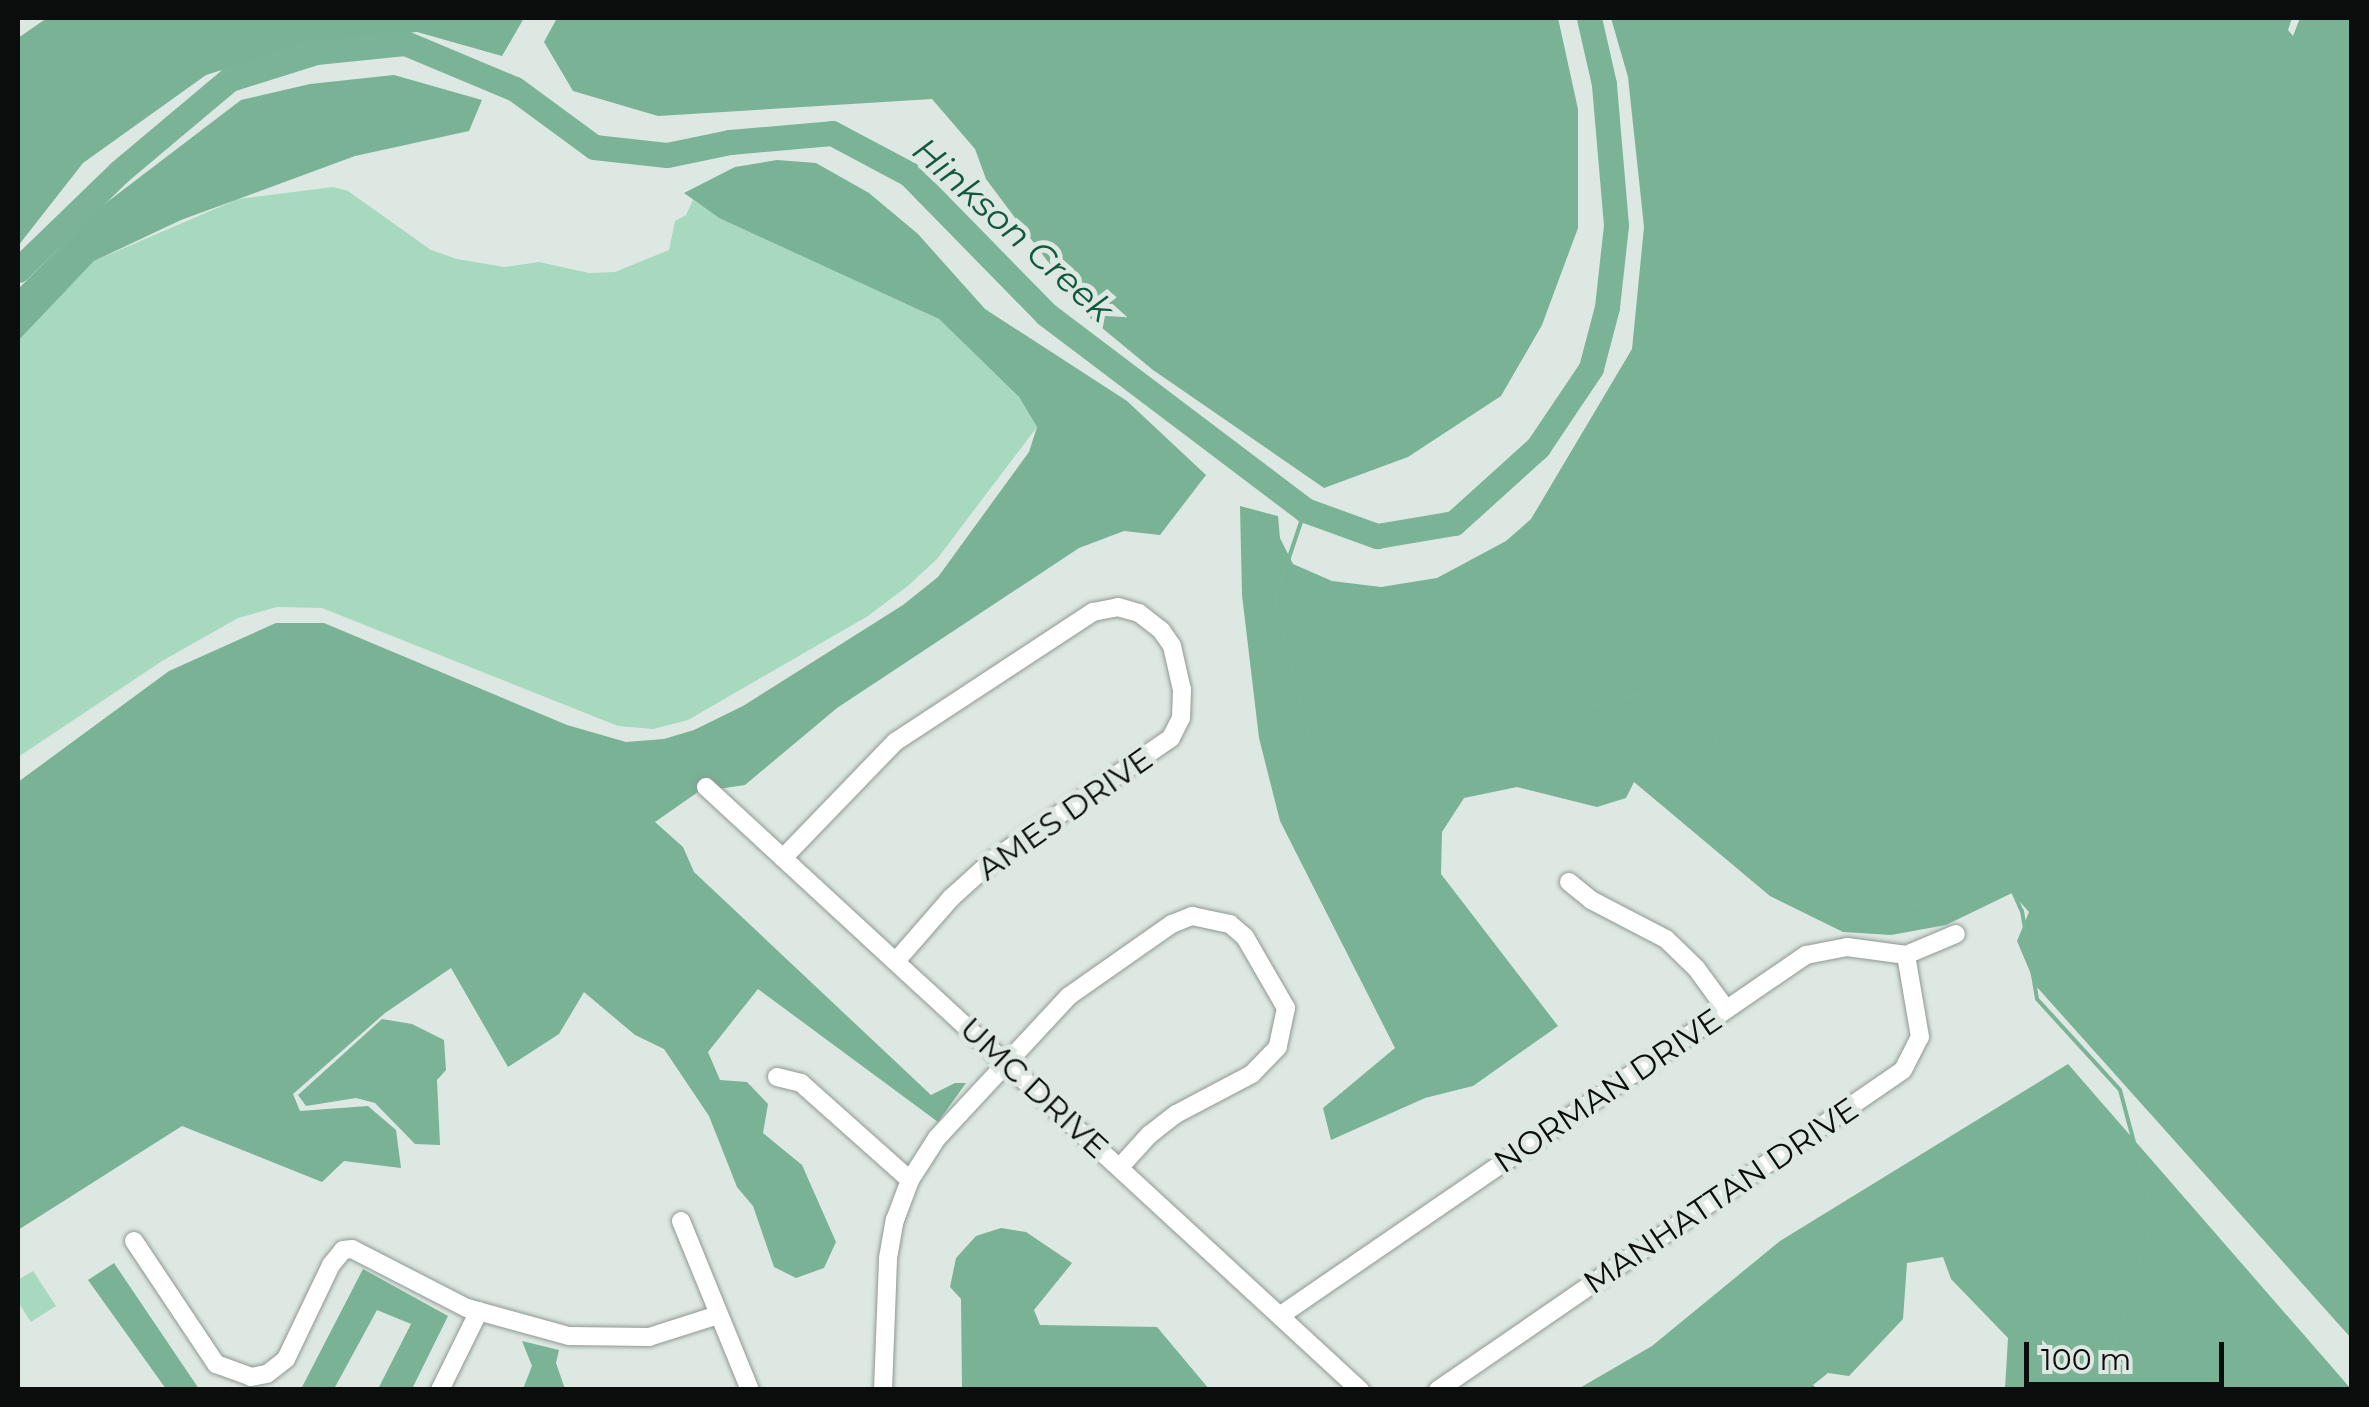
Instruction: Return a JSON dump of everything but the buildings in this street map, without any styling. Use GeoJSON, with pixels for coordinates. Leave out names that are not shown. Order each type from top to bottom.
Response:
{"type":"FeatureCollection","features":[{"type":"Feature","properties":{"kind":"street","name":"AMES DRIVE"},"geometry":{"type":"LineString","coordinates":[[784,858],[895,742],[1092,612],[1118,607],[1139,613],[1172,646],[1182,690],[1181,718],[1171,738],[993,860],[951,898],[896,961]]}},
{"type":"Feature","properties":{"kind":"street","name":"UMC DRIVE"},"geometry":{"type":"LineString","coordinates":[[706,787],[1360,1390]]}},
{"type":"Feature","properties":{"kind":"street"},"geometry":{"type":"LineString","coordinates":[[1569,882],[1591,900],[1666,939],[1696,968],[1726,1009]]}},
{"type":"Feature","properties":{"kind":"street"},"geometry":{"type":"LineString","coordinates":[[883,1390],[888,1258],[895,1220],[910,1180],[937,1138],[1070,996],[1172,924],[1192,916],[1210,916],[1230,924],[1245,937],[1286,1008],[1278,1047],[1252,1074],[1176,1114],[1148,1135],[1120,1167]]}},
{"type":"Feature","properties":{"kind":"street","name":"NORMAN DRIVE"},"geometry":{"type":"LineString","coordinates":[[1280,1316],[1806,955],[1826,948],[1906,955],[1956,934]]}},
{"type":"Feature","properties":{"kind":"street","name":"MANHATTAN DRIVE"},"geometry":{"type":"LineString","coordinates":[[1438,1390],[1904,1070],[1920,1037],[1906,955]]}},
{"type":"Feature","properties":{"kind":"street"},"geometry":{"type":"LineString","coordinates":[[777,1077],[801,1083],[910,1180]]}},
{"type":"Feature","properties":{"kind":"street"},"geometry":{"type":"LineString","coordinates":[[680,1221],[750,1390]]}},
{"type":"Feature","properties":{"kind":"street"},"geometry":{"type":"LineString","coordinates":[[134,1242],[216,1364],[236,1374],[266,1374],[286,1359],[330,1265],[343,1250],[360,1252],[441,1297],[569,1336],[649,1337],[718,1315]]}},
{"type":"Feature","properties":{"kind":"street"},"geometry":{"type":"LineString","coordinates":[[440,1390],[479,1311]]}},
{"type":"Feature","properties":{"kind":"shaded area"},"geometry":{"type":"Polygon","coordinates":[[[47,18],[524,18],[502,56],[417,32],[310,42],[206,75],[83,163],[18,246],[18,38],[47,18]]]}},
{"type":"Feature","properties":{"kind":"shaded area"},"geometry":{"type":"Polygon","coordinates":[[[557,18],[1558,18],[1578,109],[1578,228],[1542,325],[1501,396],[1408,457],[1324,488],[1153,370],[1090,318],[986,179],[975,149],[932,99],[658,116],[573,91],[544,42],[557,18]]]}},
{"type":"Feature","properties":{"kind":"shaded area"},"geometry":{"type":"Polygon","coordinates":[[[1611,18],[2292,18],[2288,30],[2293,36],[2300,18],[2351,18],[2351,1338],[2036,986],[2017,941],[2029,912],[2012,893],[1946,925],[1891,935],[1843,932],[1770,896],[1634,782],[1626,798],[1597,807],[1517,787],[1464,798],[1442,832],[1441,874],[1558,1026],[1473,1086],[1425,1098],[1331,1140],[1323,1108],[1395,1048],[1280,821],[1259,738],[1242,595],[1240,506],[1278,516],[1280,538],[1293,564],[1332,581],[1381,587],[1437,578],[1506,541],[1531,519],[1632,349],[1644,227],[1628,77],[1611,18]]]}},
{"type":"Feature","properties":{"kind":"shaded area"},"geometry":{"type":"Polygon","coordinates":[[[394,75],[482,100],[469,131],[355,156],[181,220],[94,261],[18,341],[18,289],[102,206],[241,100],[310,84],[394,75]]]}},
{"type":"Feature","properties":{"kind":"shaded area"},"geometry":{"type":"Polygon","coordinates":[[[777,160],[816,163],[869,193],[918,234],[985,309],[1127,401],[1206,475],[1160,535],[1124,531],[1079,548],[837,708],[745,785],[698,792],[655,822],[683,847],[694,872],[931,1095],[955,1083],[966,1083],[938,1122],[758,989],[708,1052],[720,1080],[747,1082],[768,1104],[763,1133],[802,1165],[836,1242],[824,1268],[796,1278],[774,1267],[753,1206],[737,1187],[709,1116],[664,1049],[635,1035],[584,992],[559,1034],[508,1067],[451,968],[385,1013],[293,1094],[300,1111],[368,1106],[396,1130],[401,1168],[344,1161],[322,1182],[182,1126],[18,1230],[18,782],[169,671],[276,623],[324,623],[567,725],[626,742],[664,739],[694,730],[743,706],[903,605],[938,577],[1029,452],[1037,427],[1019,397],[939,319],[719,218],[684,193],[735,167],[777,160]]]}},
{"type":"Feature","properties":{"kind":"shaded area"},"geometry":{"type":"Polygon","coordinates":[[[333,187],[348,191],[431,250],[457,259],[504,267],[539,262],[589,273],[615,272],[669,250],[675,221],[686,215],[693,200],[719,218],[939,319],[1019,397],[1037,427],[937,559],[909,585],[868,616],[688,720],[653,729],[618,726],[322,608],[277,607],[238,618],[162,661],[18,757],[18,341],[94,261],[238,199],[333,187]]]}},
{"type":"Feature","properties":{"kind":"shaded area"},"geometry":{"type":"Polygon","coordinates":[[[382,1019],[412,1024],[444,1040],[446,1070],[437,1080],[440,1145],[415,1144],[375,1103],[356,1098],[306,1106],[298,1095],[382,1019]]]}},
{"type":"Feature","properties":{"kind":"shaded area"},"geometry":{"type":"Polygon","coordinates":[[[2068,1064],[2351,1389],[2005,1389],[2008,1338],[1951,1279],[1943,1257],[1907,1263],[1903,1319],[1849,1376],[1828,1373],[1813,1385],[1817,1389],[1578,1389],[1652,1346],[1780,1241],[2068,1064]]]}},
{"type":"Feature","properties":{"kind":"shaded area"},"geometry":{"type":"Polygon","coordinates":[[[1001,1228],[1026,1232],[1072,1263],[1034,1310],[1040,1325],[1157,1327],[1209,1389],[962,1389],[961,1299],[950,1287],[956,1258],[976,1236],[1001,1228]]]}},
{"type":"Feature","properties":{"kind":"shaded area"},"geometry":{"type":"Polygon","coordinates":[[[114,1263],[199,1389],[166,1389],[88,1280],[114,1263]]]}},
{"type":"Feature","properties":{"kind":"shaded area"},"geometry":{"type":"Polygon","coordinates":[[[363,1269],[448,1316],[412,1389],[378,1389],[411,1324],[377,1310],[334,1389],[301,1389],[363,1269]]]}},
{"type":"Feature","properties":{"kind":"shaded area"},"geometry":{"type":"Polygon","coordinates":[[[33,1271],[56,1306],[31,1322],[18,1302],[18,1280],[33,1271]]]}},
{"type":"Feature","properties":{"kind":"shaded area"},"geometry":{"type":"Polygon","coordinates":[[[522,1341],[559,1350],[556,1363],[565,1389],[523,1389],[532,1366],[522,1341]]]}},
{"type":"Feature","properties":{"kind":"waterway","name":"Hinkson Creek"},"geometry":{"type":"LineString","coordinates":[[18,270],[119,172],[230,79],[316,52],[405,43],[515,89],[594,147],[667,155],[730,142],[832,133],[909,174],[1046,314],[1305,510],[1377,536],[1454,523],[1538,447],[1591,368],[1607,307],[1616,225],[1604,84],[1589,18]]}},
{"type":"Feature","properties":{"kind":"waterway"},"geometry":{"type":"LineString","coordinates":[[1305,510],[1275,599],[1313,751],[1418,700],[1479,764],[1525,757],[1591,707],[1655,690],[1708,723],[1771,857],[1866,918],[1952,897],[2007,878],[2022,911],[2037,999],[2120,1090],[2154,1217],[2100,1390]]}},
{"type":"Feature","properties":{"kind":"waterway"},"geometry":{"type":"LineString","coordinates":[[2005,878],[2094,838],[2145,797],[2204,772],[2310,816],[2352,841]]}}]}
